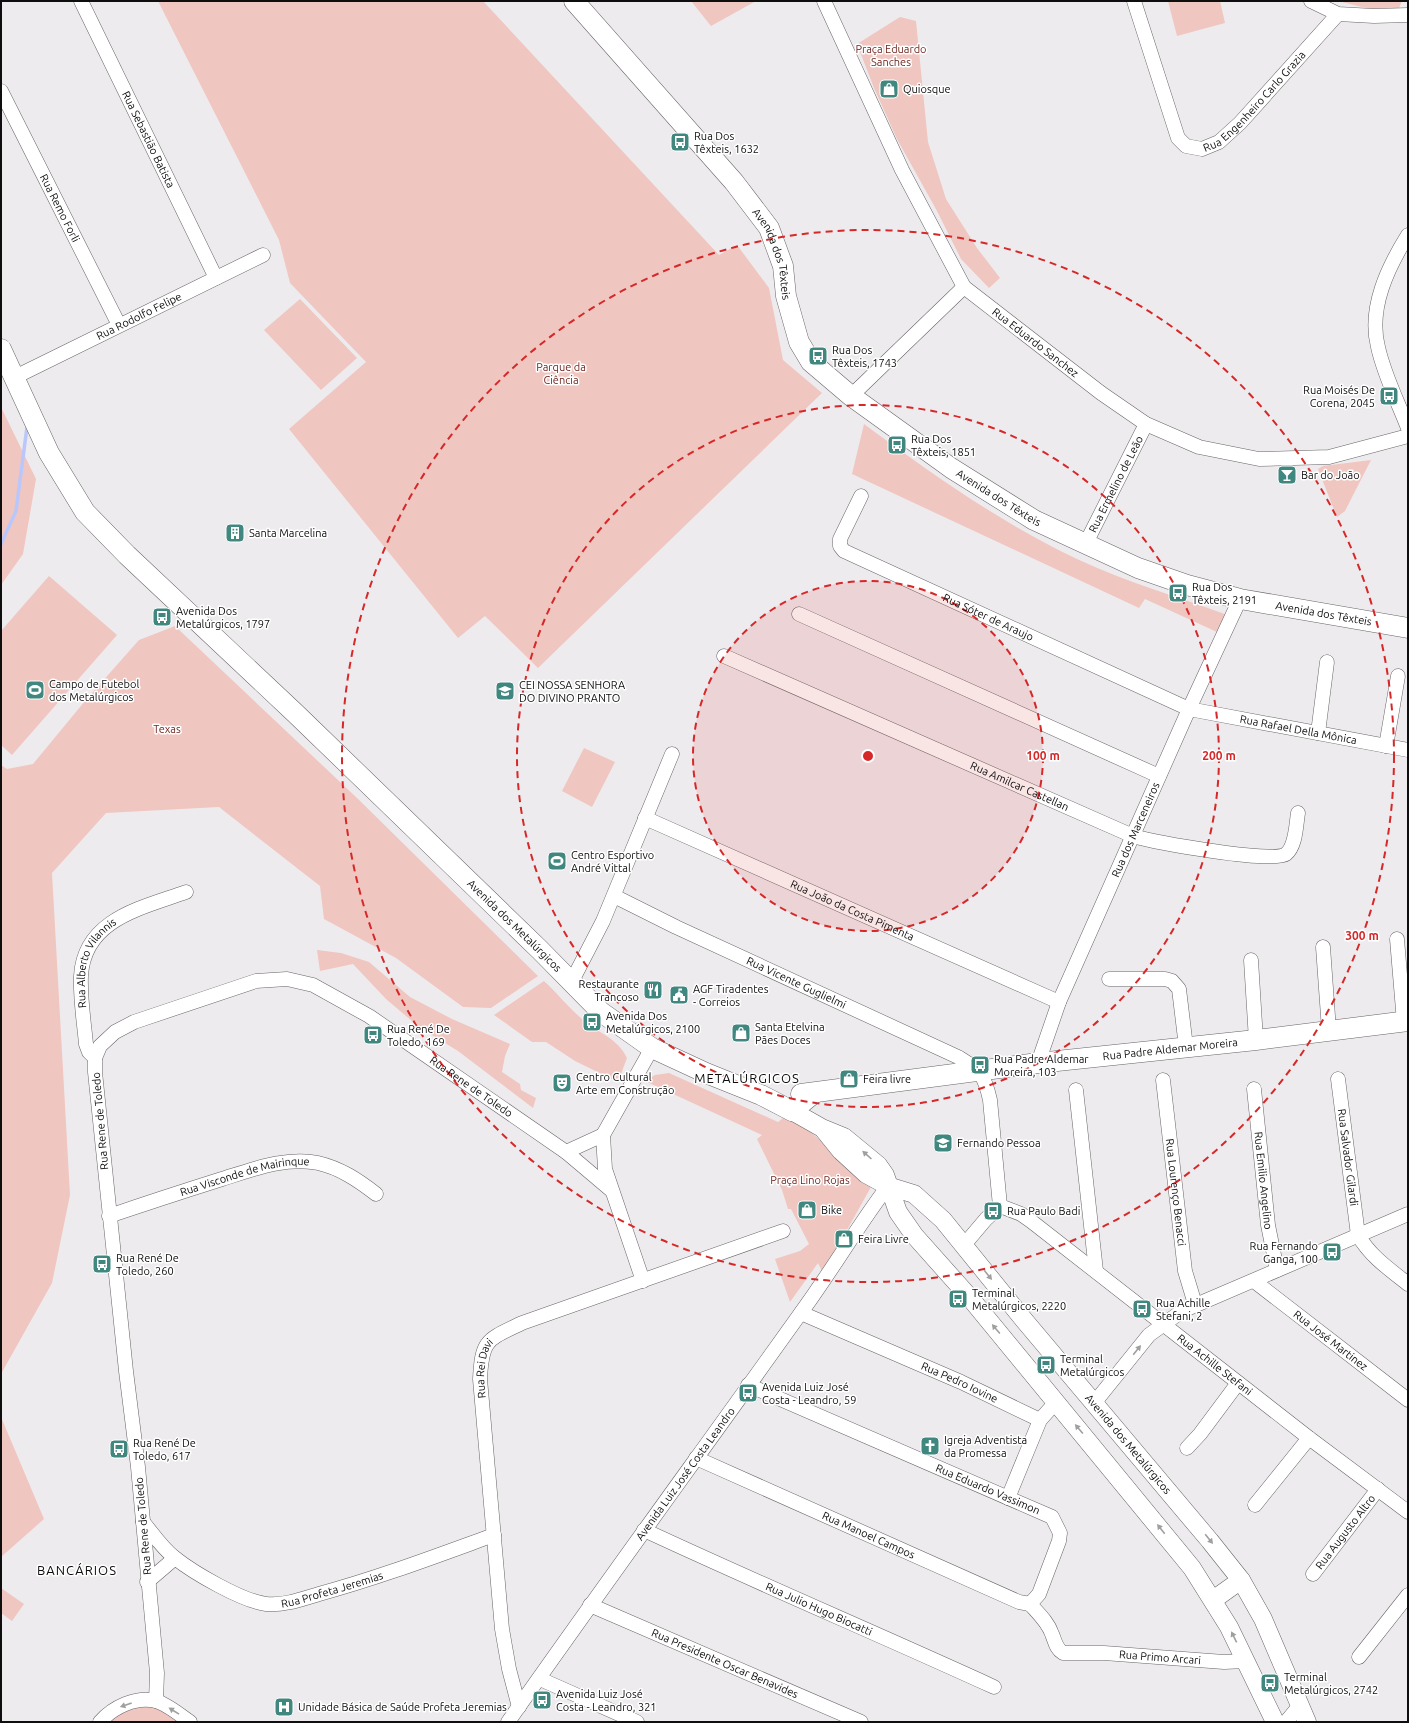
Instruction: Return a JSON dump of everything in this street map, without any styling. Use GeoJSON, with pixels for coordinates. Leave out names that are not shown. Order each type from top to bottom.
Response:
{"type":"FeatureCollection","features":[{"type":"Feature","properties":{"kind":"main road","name":"Avenida dos Têxteis"},"geometry":{"type":"LineString","coordinates":[[574,1],[734,182],[769,228],[784,266],[786,296],[798,342],[811,362],[851,396],[951,468],[1034,520],[1138,568],[1187,585],[1240,599],[1408,628]]}},
{"type":"Feature","properties":{"kind":"main road","name":"Avenida dos Metalúrgicos"},"geometry":{"type":"LineString","coordinates":[[1,349],[49,453],[85,512],[133,560],[572,981],[601,1012],[652,1048],[706,1073],[761,1095],[792,1111]]}},
{"type":"Feature","properties":{"kind":"main road","name":"Rua Padre Aldemar Moreira"},"geometry":{"type":"LineString","coordinates":[[761,1095],[814,1093],[860,1085],[1038,1063],[1256,1040],[1406,1021]]}},
{"type":"Feature","properties":{"kind":"main road","name":"Rua Padre Aldemar Moreira"},"geometry":{"type":"LineString","coordinates":[[792,1111],[814,1093]]}},
{"type":"Feature","properties":{"kind":"street","name":"Rua Sebastião Batista"},"geometry":{"type":"LineString","coordinates":[[81,1],[216,278]]}},
{"type":"Feature","properties":{"kind":"street","name":"Rua Eduardo Sanchez"},"geometry":{"type":"LineString","coordinates":[[824,1],[902,170],[964,287],[1101,393],[1146,424],[1199,447],[1259,459],[1329,457],[1408,436]]}},
{"type":"Feature","properties":{"kind":"street","name":"Rua Engenheiro Carlo Grazia"},"geometry":{"type":"LineString","coordinates":[[1134,1],[1178,138],[1186,146],[1202,149],[1219,142],[1240,123],[1338,14]]}},
{"type":"Feature","properties":{"kind":"street"},"geometry":{"type":"LineString","coordinates":[[1311,1],[1338,14],[1374,16],[1408,15]]}},
{"type":"Feature","properties":{"kind":"street","name":"Rua Remo Forli"},"geometry":{"type":"LineString","coordinates":[[1,91],[119,325]]}},
{"type":"Feature","properties":{"kind":"street"},"geometry":{"type":"LineString","coordinates":[[1408,235],[1385,278],[1377,305],[1376,324],[1377,346],[1408,428]]}},
{"type":"Feature","properties":{"kind":"street","name":"Rua Rodolfo Felipe"},"geometry":{"type":"LineString","coordinates":[[15,377],[263,255]]}},
{"type":"Feature","properties":{"kind":"street"},"geometry":{"type":"LineString","coordinates":[[851,396],[964,287]]}},
{"type":"Feature","properties":{"kind":"street","name":"Rua Ermelino de Leão"},"geometry":{"type":"LineString","coordinates":[[1086,543],[1146,424]]}},
{"type":"Feature","properties":{"kind":"street","name":"Rua Sóter de Araujo"},"geometry":{"type":"LineString","coordinates":[[861,496],[840,539],[840,546],[844,551],[1188,709]]}},
{"type":"Feature","properties":{"kind":"street","name":"Rua dos Marceneiros"},"geometry":{"type":"LineString","coordinates":[[1038,1063],[1059,1002],[1188,709],[1240,599]]}},
{"type":"Feature","properties":{"kind":"street"},"geometry":{"type":"LineString","coordinates":[[799,614],[1159,776]]}},
{"type":"Feature","properties":{"kind":"street","name":"Rua Amilcar Castellan"},"geometry":{"type":"LineString","coordinates":[[724,656],[1133,836],[1167,843],[1259,856],[1278,857],[1286,854],[1291,848],[1298,813]]}},
{"type":"Feature","properties":{"kind":"street"},"geometry":{"type":"LineString","coordinates":[[1318,733],[1327,662]]}},
{"type":"Feature","properties":{"kind":"street"},"geometry":{"type":"LineString","coordinates":[[1386,746],[1398,676]]}},
{"type":"Feature","properties":{"kind":"street","name":"Rua Rafael Della Mônica"},"geometry":{"type":"LineString","coordinates":[[1188,709],[1408,750]]}},
{"type":"Feature","properties":{"kind":"street"},"geometry":{"type":"LineString","coordinates":[[572,981],[614,896],[672,754]]}},
{"type":"Feature","properties":{"kind":"street","name":"Rua João da Costa Pimenta"},"geometry":{"type":"LineString","coordinates":[[646,818],[1059,1002]]}},
{"type":"Feature","properties":{"kind":"street","name":"Rua Alberto Vilannis"},"geometry":{"type":"LineString","coordinates":[[95,1058],[89,1052],[86,1044],[81,976],[85,956],[94,937],[109,923],[186,892]]}},
{"type":"Feature","properties":{"kind":"street","name":"Rua Vicente Guglielmi"},"geometry":{"type":"LineString","coordinates":[[614,896],[676,927],[958,1057],[979,1071]]}},
{"type":"Feature","properties":{"kind":"street"},"geometry":{"type":"LineString","coordinates":[[1397,939],[1406,1021]]}},
{"type":"Feature","properties":{"kind":"street"},"geometry":{"type":"LineString","coordinates":[[1324,947],[1329,1030]]}},
{"type":"Feature","properties":{"kind":"street"},"geometry":{"type":"LineString","coordinates":[[1251,960],[1256,1040]]}},
{"type":"Feature","properties":{"kind":"street","name":"Rua Rene de Toledo"},"geometry":{"type":"LineString","coordinates":[[156,1701],[157,1673],[147,1582],[143,1522],[94,1072],[95,1058],[100,1046],[116,1032],[134,1022],[256,981],[287,979],[312,985],[369,1016],[566,1152],[611,1190]]}},
{"type":"Feature","properties":{"kind":"street"},"geometry":{"type":"LineString","coordinates":[[1109,979],[1165,979],[1175,984],[1179,989],[1186,1047]]}},
{"type":"Feature","properties":{"kind":"street"},"geometry":{"type":"LineString","coordinates":[[643,1280],[605,1169],[603,1135],[652,1048]]}},
{"type":"Feature","properties":{"kind":"street"},"geometry":{"type":"LineString","coordinates":[[964,1245],[986,1219],[1000,1206],[990,1100],[987,1087],[979,1071]]}},
{"type":"Feature","properties":{"kind":"street","name":"Rua Salvador Gilardi"},"geometry":{"type":"LineString","coordinates":[[1338,1079],[1358,1235]]}},
{"type":"Feature","properties":{"kind":"street","name":"Rua Lourenço Benacci"},"geometry":{"type":"LineString","coordinates":[[1163,1080],[1185,1271],[1195,1304]]}},
{"type":"Feature","properties":{"kind":"street","name":"Rua Emilio Angelino"},"geometry":{"type":"LineString","coordinates":[[1254,1089],[1268,1225],[1277,1270]]}},
{"type":"Feature","properties":{"kind":"street"},"geometry":{"type":"LineString","coordinates":[[1076,1090],[1096,1271]]}},
{"type":"Feature","properties":{"kind":"street","name":"Avenida dos Metalúrgicos"},"geometry":{"type":"LineString","coordinates":[[792,1111],[822,1128],[842,1151],[866,1174],[888,1186],[914,1194],[936,1213],[964,1245],[1024,1320],[1095,1402],[1241,1580],[1263,1620],[1307,1722]]}},
{"type":"Feature","properties":{"kind":"street"},"geometry":{"type":"LineString","coordinates":[[566,1152],[603,1135]]}},
{"type":"Feature","properties":{"kind":"street","name":"Rua Visconde de Mairinque"},"geometry":{"type":"LineString","coordinates":[[109,1216],[252,1170],[290,1161],[316,1162],[340,1170],[361,1182],[376,1194]]}},
{"type":"Feature","properties":{"kind":"street"},"geometry":{"type":"LineString","coordinates":[[888,1186],[898,1212],[914,1235],[971,1299],[1156,1522],[1192,1568],[1213,1600],[1246,1661],[1275,1722]]}},
{"type":"Feature","properties":{"kind":"street","name":"Avenida Luiz José Costa Leandro"},"geometry":{"type":"LineString","coordinates":[[508,1722],[540,1679],[590,1605],[801,1313],[888,1186]]}},
{"type":"Feature","properties":{"kind":"street","name":"Rua Achille Stefani"},"geometry":{"type":"LineString","coordinates":[[1000,1206],[1021,1214],[1164,1323],[1309,1438],[1408,1512]]}},
{"type":"Feature","properties":{"kind":"street"},"geometry":{"type":"LineString","coordinates":[[914,1235],[914,1226],[920,1218],[928,1214],[936,1213]]}},
{"type":"Feature","properties":{"kind":"street"},"geometry":{"type":"LineString","coordinates":[[1095,1402],[1149,1335],[1164,1323],[1195,1304],[1254,1281],[1408,1214]]}},
{"type":"Feature","properties":{"kind":"street","name":"Rua Rei Davi"},"geometry":{"type":"LineString","coordinates":[[519,1707],[509,1669],[502,1629],[480,1379],[483,1350],[498,1334],[522,1323],[783,1231]]}},
{"type":"Feature","properties":{"kind":"street"},"geometry":{"type":"LineString","coordinates":[[1358,1235],[1364,1247],[1377,1260],[1408,1284]]}},
{"type":"Feature","properties":{"kind":"street","name":"Rua José Martinez"},"geometry":{"type":"LineString","coordinates":[[1254,1281],[1408,1400]]}},
{"type":"Feature","properties":{"kind":"street","name":"Rua Pedro Iovine"},"geometry":{"type":"LineString","coordinates":[[801,1313],[961,1382],[1040,1420]]}},
{"type":"Feature","properties":{"kind":"street"},"geometry":{"type":"LineString","coordinates":[[1187,1448],[1200,1434],[1238,1383]]}},
{"type":"Feature","properties":{"kind":"street","name":"Rua Eduardo Vassimon"},"geometry":{"type":"LineString","coordinates":[[748,1385],[1052,1516],[1060,1533],[1059,1541],[1034,1599]]}},
{"type":"Feature","properties":{"kind":"street"},"geometry":{"type":"LineString","coordinates":[[1008,1498],[1040,1420],[1056,1402]]}},
{"type":"Feature","properties":{"kind":"street"},"geometry":{"type":"LineString","coordinates":[[1256,1505],[1309,1438]]}},
{"type":"Feature","properties":{"kind":"street","name":"Rua Manoel Campos"},"geometry":{"type":"LineString","coordinates":[[696,1458],[1019,1602],[1034,1599]]}},
{"type":"Feature","properties":{"kind":"street","name":"Rua Augusto Altro"},"geometry":{"type":"LineString","coordinates":[[1313,1574],[1378,1489]]}},
{"type":"Feature","properties":{"kind":"street","name":"Rua Profeta Jeremias"},"geometry":{"type":"LineString","coordinates":[[143,1522],[157,1541],[175,1558],[240,1596],[253,1602],[273,1604],[285,1603],[374,1578],[494,1535]]}},
{"type":"Feature","properties":{"kind":"street","name":"Rua Julio Hugo Biocatti"},"geometry":{"type":"LineString","coordinates":[[644,1530],[743,1576],[852,1622],[994,1687]]}},
{"type":"Feature","properties":{"kind":"street"},"geometry":{"type":"LineString","coordinates":[[147,1582],[175,1558]]}},
{"type":"Feature","properties":{"kind":"street"},"geometry":{"type":"LineString","coordinates":[[1213,1600],[1241,1580]]}},
{"type":"Feature","properties":{"kind":"street"},"geometry":{"type":"LineString","coordinates":[[1359,1657],[1408,1595]]}},
{"type":"Feature","properties":{"kind":"street","name":"Rua Primo Arcari"},"geometry":{"type":"LineString","coordinates":[[1034,1599],[1059,1650],[1073,1654],[1104,1653],[1184,1660],[1224,1662],[1246,1661]]}},
{"type":"Feature","properties":{"kind":"street","name":"Rua Presidente Oscar Benavides"},"geometry":{"type":"LineString","coordinates":[[590,1605],[861,1722]]}},
{"type":"Feature","properties":{"kind":"street"},"geometry":{"type":"LineString","coordinates":[[540,1679],[637,1722]]}},
{"type":"Feature","properties":{"kind":"street"},"geometry":{"type":"LineString","coordinates":[[100,1722],[106,1714],[121,1706],[139,1700],[156,1701],[190,1722]]}},
{"type":"Feature","properties":{"kind":"street"},"geometry":{"type":"LineString","coordinates":[[1286,1722],[1300,1704]]}},
{"type":"Feature","properties":{"kind":"green space","name":"Parque da Ciência"},"geometry":{"type":"Polygon","coordinates":[[[158,1],[483,1],[719,255],[737,245],[769,288],[783,360],[822,393],[538,668],[485,616],[458,638],[289,429],[366,362],[290,283],[279,240],[158,1]]]}},
{"type":"Feature","properties":{"kind":"green space"},"geometry":{"type":"Polygon","coordinates":[[[691,1],[756,1],[711,26],[691,1]]]}},
{"type":"Feature","properties":{"kind":"green space"},"geometry":{"type":"Polygon","coordinates":[[[1168,1],[1220,1],[1225,23],[1177,36],[1168,1]]]}},
{"type":"Feature","properties":{"kind":"green space"},"geometry":{"type":"Polygon","coordinates":[[[1338,1],[1402,1],[1399,8],[1370,9],[1338,1]]]}},
{"type":"Feature","properties":{"kind":"green space","name":"Praça Eduardo Sanches"},"geometry":{"type":"Polygon","coordinates":[[[900,17],[916,21],[928,142],[946,199],[977,248],[1000,278],[989,288],[961,259],[937,211],[897,139],[874,88],[857,44],[900,17]]]}},
{"type":"Feature","properties":{"kind":"green space"},"geometry":{"type":"Polygon","coordinates":[[[300,299],[357,358],[321,390],[264,330],[300,299]]]}},
{"type":"Feature","properties":{"kind":"green space"},"geometry":{"type":"Polygon","coordinates":[[[1,407],[36,479],[23,554],[1,585],[1,407]]]}},
{"type":"Feature","properties":{"kind":"green space"},"geometry":{"type":"Polygon","coordinates":[[[864,424],[968,497],[1021,530],[1049,545],[1114,575],[1230,616],[1219,633],[1145,599],[1139,608],[852,474],[864,424]]]}},
{"type":"Feature","properties":{"kind":"green space"},"geometry":{"type":"Polygon","coordinates":[[[1371,460],[1345,511],[1337,517],[1318,469],[1323,466],[1371,460]]]}},
{"type":"Feature","properties":{"kind":"green space","name":"Campo de Futebol dos Metalúrgicos"},"geometry":{"type":"Polygon","coordinates":[[[49,576],[117,635],[12,755],[1,745],[1,631],[49,576]]]}},
{"type":"Feature","properties":{"kind":"green space","name":"Texas"},"geometry":{"type":"Polygon","coordinates":[[[175,626],[357,798],[538,976],[491,1008],[463,1007],[396,958],[324,919],[320,886],[219,807],[106,813],[52,873],[70,1195],[52,1283],[1,1374],[1,765],[7,769],[33,764],[85,701],[139,640],[175,626]]]}},
{"type":"Feature","properties":{"kind":"green space"},"geometry":{"type":"Polygon","coordinates":[[[584,748],[615,762],[592,807],[562,791],[584,748]]]}},
{"type":"Feature","properties":{"kind":"green space"},"geometry":{"type":"Polygon","coordinates":[[[317,950],[341,953],[369,962],[410,997],[452,1019],[510,1044],[505,1056],[502,1072],[520,1084],[521,1090],[536,1098],[533,1108],[458,1051],[419,1027],[386,999],[353,964],[320,971],[317,950]]]}},
{"type":"Feature","properties":{"kind":"green space"},"geometry":{"type":"Polygon","coordinates":[[[544,981],[581,1018],[612,1040],[623,1051],[627,1058],[618,1082],[575,1061],[546,1042],[532,1042],[494,1015],[544,981]]]}},
{"type":"Feature","properties":{"kind":"green space","name":"Praça Lino Rojas"},"geometry":{"type":"Polygon","coordinates":[[[669,1073],[778,1122],[787,1115],[802,1125],[849,1164],[871,1187],[823,1273],[818,1263],[790,1302],[775,1259],[800,1251],[809,1244],[791,1209],[788,1209],[782,1190],[757,1139],[762,1135],[645,1081],[655,1075],[669,1073]]]}},
{"type":"Feature","properties":{"kind":"green space"},"geometry":{"type":"Polygon","coordinates":[[[1,1417],[44,1519],[1,1557],[1,1417]]]}},
{"type":"Feature","properties":{"kind":"green space"},"geometry":{"type":"Polygon","coordinates":[[[1,1588],[24,1604],[12,1621],[1,1613],[1,1588]]]}},
{"type":"Feature","properties":{"kind":"green space"},"geometry":{"type":"Polygon","coordinates":[[[128,1706],[156,1706],[181,1722],[103,1722],[128,1706]]]}},
{"type":"Feature","properties":{"kind":"waterway"},"geometry":{"type":"LineString","coordinates":[[1,544],[16,511],[27,427]]}},
{"type":"Feature","properties":{"kind":"place","name":"Quiosque"},"geometry":{"type":"Point","coordinates":[889,89]}},
{"type":"Feature","properties":{"kind":"place","name":"Rua Dos Têxteis, 1632"},"geometry":{"type":"Point","coordinates":[680,142]}},
{"type":"Feature","properties":{"kind":"place","name":"Rua Dos Têxteis, 1743"},"geometry":{"type":"Point","coordinates":[818,356]}},
{"type":"Feature","properties":{"kind":"place","name":"Rua Moisés De Corena, 2045"},"geometry":{"type":"Point","coordinates":[1389,396]}},
{"type":"Feature","properties":{"kind":"place","name":"Rua Dos Têxteis, 1851"},"geometry":{"type":"Point","coordinates":[897,445]}},
{"type":"Feature","properties":{"kind":"place","name":"Bar do João"},"geometry":{"type":"Point","coordinates":[1287,475]}},
{"type":"Feature","properties":{"kind":"place","name":"Santa Marcelina"},"geometry":{"type":"Point","coordinates":[235,533]}},
{"type":"Feature","properties":{"kind":"place","name":"Rua Dos Têxteis, 2191"},"geometry":{"type":"Point","coordinates":[1178,593]}},
{"type":"Feature","properties":{"kind":"place","name":"Avenida Dos Metalúrgicos, 1797"},"geometry":{"type":"Point","coordinates":[162,617]}},
{"type":"Feature","properties":{"kind":"place","name":"Campo de Futebol dos Metalúrgicos"},"geometry":{"type":"Point","coordinates":[35,690]}},
{"type":"Feature","properties":{"kind":"place","name":"CEI NOSSA SENHORA DO DIVINO PRANTO"},"geometry":{"type":"Point","coordinates":[505,691]}},
{"type":"Feature","properties":{"kind":"place","name":"Centro Esportivo André Vittal"},"geometry":{"type":"Point","coordinates":[557,861]}},
{"type":"Feature","properties":{"kind":"place","name":"Restaurante Trancoso"},"geometry":{"type":"Point","coordinates":[653,990]}},
{"type":"Feature","properties":{"kind":"place","name":"AGF Tiradentes - Correios"},"geometry":{"type":"Point","coordinates":[679,995]}},
{"type":"Feature","properties":{"kind":"place","name":"Avenida Dos Metalúrgicos, 2100"},"geometry":{"type":"Point","coordinates":[592,1022]}},
{"type":"Feature","properties":{"kind":"place","name":"Santa Etelvina Pães Doces"},"geometry":{"type":"Point","coordinates":[741,1033]}},
{"type":"Feature","properties":{"kind":"place","name":"Rua René De Toledo, 169"},"geometry":{"type":"Point","coordinates":[373,1035]}},
{"type":"Feature","properties":{"kind":"place","name":"Rua Padre Aldemar Moreira, 103"},"geometry":{"type":"Point","coordinates":[980,1065]}},
{"type":"Feature","properties":{"kind":"place","name":"Feira livre"},"geometry":{"type":"Point","coordinates":[849,1079]}},
{"type":"Feature","properties":{"kind":"place","name":"Centro Cultural Arte em Construção"},"geometry":{"type":"Point","coordinates":[562,1083]}},
{"type":"Feature","properties":{"kind":"place","name":"Fernando Pessoa"},"geometry":{"type":"Point","coordinates":[943,1143]}},
{"type":"Feature","properties":{"kind":"place","name":"Bike"},"geometry":{"type":"Point","coordinates":[807,1210]}},
{"type":"Feature","properties":{"kind":"place","name":"Rua Paulo Badi"},"geometry":{"type":"Point","coordinates":[993,1211]}},
{"type":"Feature","properties":{"kind":"place","name":"Feira Livre"},"geometry":{"type":"Point","coordinates":[844,1239]}},
{"type":"Feature","properties":{"kind":"place","name":"Rua Fernando Ganga, 100"},"geometry":{"type":"Point","coordinates":[1332,1252]}},
{"type":"Feature","properties":{"kind":"place","name":"Rua René De Toledo, 260"},"geometry":{"type":"Point","coordinates":[102,1264]}},
{"type":"Feature","properties":{"kind":"place","name":"Terminal Metalúrgicos, 2220"},"geometry":{"type":"Point","coordinates":[958,1299]}},
{"type":"Feature","properties":{"kind":"place","name":"Rua Achille Stefani, 2"},"geometry":{"type":"Point","coordinates":[1142,1309]}},
{"type":"Feature","properties":{"kind":"place","name":"Terminal Metalúrgicos"},"geometry":{"type":"Point","coordinates":[1046,1365]}},
{"type":"Feature","properties":{"kind":"place","name":"Avenida Luiz José Costa - Leandro, 59"},"geometry":{"type":"Point","coordinates":[748,1393]}},
{"type":"Feature","properties":{"kind":"place","name":"Igreja Adventista da Promessa"},"geometry":{"type":"Point","coordinates":[930,1446]}},
{"type":"Feature","properties":{"kind":"place","name":"Rua René De Toledo, 617"},"geometry":{"type":"Point","coordinates":[119,1449]}},
{"type":"Feature","properties":{"kind":"place","name":"Terminal Metalúrgicos, 2742"},"geometry":{"type":"Point","coordinates":[1270,1683]}},
{"type":"Feature","properties":{"kind":"place","name":"Avenida Luiz José Costa - Leandro, 321"},"geometry":{"type":"Point","coordinates":[542,1700]}},
{"type":"Feature","properties":{"kind":"place","name":"Unidade Básica de Saúde Profeta Jeremias"},"geometry":{"type":"Point","coordinates":[284,1707]}},
{"type":"Feature","properties":{"kind":"district","name":"METALÚRGICOS"},"geometry":{"type":"Point","coordinates":[747,1078]}},
{"type":"Feature","properties":{"kind":"district","name":"BANCÁRIOS"},"geometry":{"type":"Point","coordinates":[77,1570]}}]}
